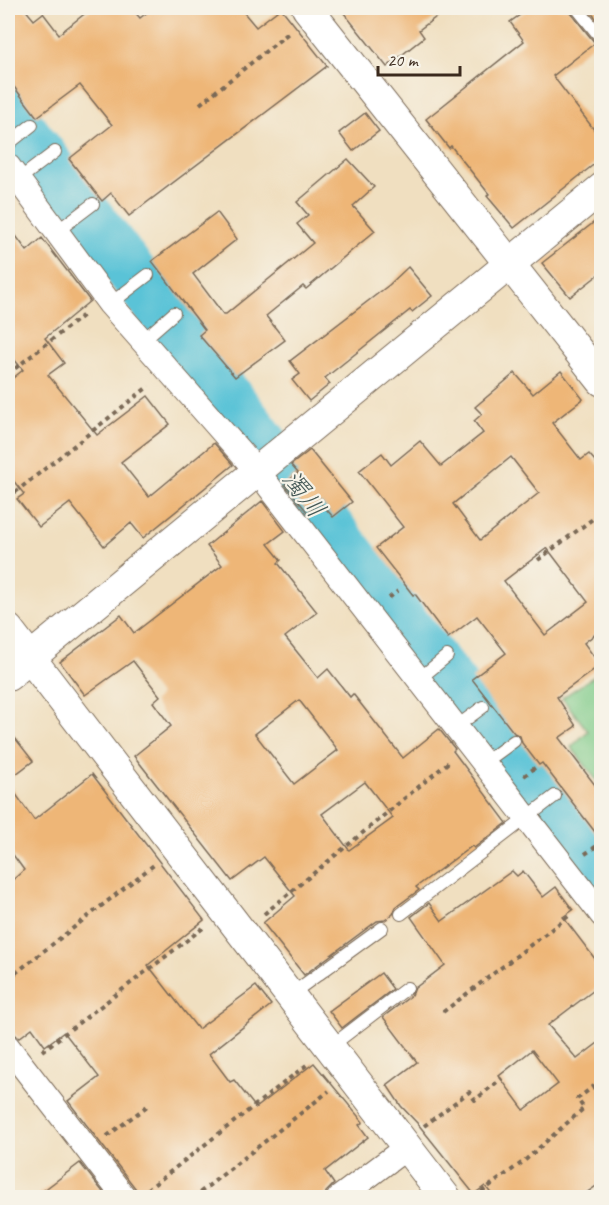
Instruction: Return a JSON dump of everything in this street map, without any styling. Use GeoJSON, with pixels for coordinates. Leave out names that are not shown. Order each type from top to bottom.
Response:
{"type":"FeatureCollection","features":[{"type":"Feature","properties":{"kind":"street"},"geometry":{"type":"LineString","coordinates":[[310,11],[602,381]]}},
{"type":"Feature","properties":{"kind":"street"},"geometry":{"type":"LineString","coordinates":[[19,172],[63,227],[110,295],[148,336],[168,371],[257,471],[372,611],[571,866],[596,908]]}},
{"type":"Feature","properties":{"kind":"street"},"geometry":{"type":"LineString","coordinates":[[19,668],[602,188]]}},
{"type":"Feature","properties":{"kind":"street"},"geometry":{"type":"LineString","coordinates":[[8,629],[19,668],[177,847],[446,1197]]}},
{"type":"Feature","properties":{"kind":"street"},"geometry":{"type":"LineString","coordinates":[[15,1056],[87,1150],[135,1194]]}},
{"type":"Feature","properties":{"kind":"street"},"geometry":{"type":"LineString","coordinates":[[339,1197],[405,1145]]}},
{"type":"Feature","properties":{"kind":"lane"},"geometry":{"type":"LineString","coordinates":[[577,8],[602,39]]}},
{"type":"Feature","properties":{"kind":"lane"},"geometry":{"type":"LineString","coordinates":[[8,144],[32,125]]}},
{"type":"Feature","properties":{"kind":"lane"},"geometry":{"type":"LineString","coordinates":[[19,172],[55,153]]}},
{"type":"Feature","properties":{"kind":"lane"},"geometry":{"type":"LineString","coordinates":[[63,227],[93,204]]}},
{"type":"Feature","properties":{"kind":"lane"},"geometry":{"type":"LineString","coordinates":[[110,295],[148,275]]}},
{"type":"Feature","properties":{"kind":"lane"},"geometry":{"type":"LineString","coordinates":[[148,336],[174,314]]}},
{"type":"Feature","properties":{"kind":"lane"},"geometry":{"type":"LineString","coordinates":[[423,677],[447,656]]}},
{"type":"Feature","properties":{"kind":"lane"},"geometry":{"type":"LineString","coordinates":[[483,707],[473,743],[514,741]]}},
{"type":"Feature","properties":{"kind":"lane"},"geometry":{"type":"LineString","coordinates":[[401,914],[555,796]]}},
{"type":"Feature","properties":{"kind":"lane"},"geometry":{"type":"LineString","coordinates":[[290,995],[382,928]]}},
{"type":"Feature","properties":{"kind":"lane"},"geometry":{"type":"LineString","coordinates":[[330,1047],[407,988]]}},
{"type":"Feature","properties":{"kind":"path"},"geometry":{"type":"LineString","coordinates":[[200,104],[310,11]]}},
{"type":"Feature","properties":{"kind":"path"},"geometry":{"type":"LineString","coordinates":[[8,374],[110,295]]}},
{"type":"Feature","properties":{"kind":"path"},"geometry":{"type":"LineString","coordinates":[[8,498],[168,371]]}},
{"type":"Feature","properties":{"kind":"path"},"geometry":{"type":"LineString","coordinates":[[538,560],[602,512]]}},
{"type":"Feature","properties":{"kind":"path"},"geometry":{"type":"LineString","coordinates":[[15,1056],[234,921],[473,743]]}},
{"type":"Feature","properties":{"kind":"path"},"geometry":{"type":"LineString","coordinates":[[8,979],[177,847]]}},
{"type":"Feature","properties":{"kind":"path"},"geometry":{"type":"LineString","coordinates":[[443,1012],[596,908]]}},
{"type":"Feature","properties":{"kind":"path"},"geometry":{"type":"LineString","coordinates":[[135,1194],[330,1047]]}},
{"type":"Feature","properties":{"kind":"path"},"geometry":{"type":"LineString","coordinates":[[193,1197],[351,1074]]}},
{"type":"Feature","properties":{"kind":"path"},"geometry":{"type":"LineString","coordinates":[[405,1145],[469,1092],[475,1100],[502,1078]]}},
{"type":"Feature","properties":{"kind":"path"},"geometry":{"type":"LineString","coordinates":[[473,1197],[523,1162],[584,1108],[577,1099],[602,1080]]}},
{"type":"Feature","properties":{"kind":"path"},"geometry":{"type":"LineString","coordinates":[[87,1150],[150,1104]]}},
{"type":"Feature","properties":{"kind":"path"},"geometry":{"type":"LineString","coordinates":[[592,1197],[602,1191]]}},
{"type":"Feature","properties":{"kind":"green space"},"geometry":{"type":"Polygon","coordinates":[[[599,673],[602,677],[601,786],[571,747],[588,731],[562,698],[599,673]]]}},
{"type":"Feature","properties":{"kind":"building"},"geometry":{"type":"Polygon","coordinates":[[[8,8],[24,8],[34,20],[43,13],[59,34],[92,8],[131,8],[140,18],[153,8],[240,8],[256,27],[281,8],[327,66],[129,216],[111,193],[102,201],[69,159],[112,125],[80,85],[37,117],[8,79],[8,8]]]}},
{"type":"Feature","properties":{"kind":"building"},"geometry":{"type":"Polygon","coordinates":[[[340,8],[448,8],[419,30],[424,37],[387,67],[340,8]]]}},
{"type":"Feature","properties":{"kind":"building"},"geometry":{"type":"Polygon","coordinates":[[[530,8],[569,8],[595,43],[553,76],[602,140],[602,158],[514,228],[487,196],[489,194],[451,146],[449,148],[426,119],[524,41],[510,22],[530,8]]]}},
{"type":"Feature","properties":{"kind":"building"},"geometry":{"type":"Polygon","coordinates":[[[587,8],[602,8],[602,25],[587,8]]]}},
{"type":"Feature","properties":{"kind":"building"},"geometry":{"type":"Polygon","coordinates":[[[365,113],[379,131],[353,151],[339,133],[365,113]]]}},
{"type":"Feature","properties":{"kind":"building"},"geometry":{"type":"Polygon","coordinates":[[[348,159],[374,187],[353,206],[375,231],[306,289],[303,286],[266,316],[285,340],[235,377],[199,335],[205,330],[152,261],[217,212],[237,239],[193,274],[223,314],[226,314],[313,243],[297,224],[308,215],[297,202],[348,159]]]}},
{"type":"Feature","properties":{"kind":"building"},"geometry":{"type":"Polygon","coordinates":[[[602,216],[602,272],[570,297],[542,263],[602,216]]]}},
{"type":"Feature","properties":{"kind":"building"},"geometry":{"type":"Polygon","coordinates":[[[8,225],[27,251],[42,238],[90,301],[45,338],[64,363],[48,375],[97,435],[148,396],[170,424],[121,462],[149,497],[214,443],[233,465],[143,538],[131,523],[104,546],[70,503],[39,527],[17,499],[24,494],[8,474],[8,382],[23,370],[8,352],[8,225]]]}},
{"type":"Feature","properties":{"kind":"building"},"geometry":{"type":"Polygon","coordinates":[[[408,267],[432,296],[412,312],[410,310],[325,378],[330,384],[309,401],[292,380],[300,374],[290,361],[389,285],[408,267]]]}},
{"type":"Feature","properties":{"kind":"building"},"geometry":{"type":"Polygon","coordinates":[[[561,371],[583,399],[552,423],[581,460],[589,454],[602,469],[602,629],[584,643],[600,665],[557,697],[576,726],[559,738],[602,794],[602,841],[542,763],[539,765],[522,743],[520,736],[514,733],[472,679],[506,653],[477,616],[448,638],[376,548],[403,527],[359,471],[382,453],[391,465],[420,441],[441,466],[483,433],[474,421],[482,414],[475,407],[515,373],[533,394],[561,371]],[[511,457],[453,504],[480,540],[539,493],[511,457]],[[547,548],[504,581],[545,635],[588,602],[547,548]]]}},
{"type":"Feature","properties":{"kind":"building"},"geometry":{"type":"Polygon","coordinates":[[[310,450],[352,502],[333,517],[321,503],[308,513],[285,484],[298,473],[291,465],[310,450]]]}},
{"type":"Feature","properties":{"kind":"building"},"geometry":{"type":"Polygon","coordinates":[[[262,501],[285,531],[268,544],[281,560],[278,563],[317,612],[285,637],[318,678],[328,669],[350,697],[353,694],[403,758],[439,729],[507,823],[416,887],[419,890],[396,907],[393,914],[385,920],[377,921],[304,975],[263,923],[295,896],[264,857],[232,881],[134,756],[171,726],[153,702],[160,696],[133,661],[85,695],[60,662],[121,615],[134,633],[222,565],[207,546],[262,501]],[[299,700],[255,734],[294,784],[338,750],[299,700]],[[365,782],[322,814],[349,850],[393,818],[365,782]]]}},
{"type":"Feature","properties":{"kind":"building"},"geometry":{"type":"Polygon","coordinates":[[[8,729],[33,761],[8,780],[8,729]]]}},
{"type":"Feature","properties":{"kind":"building"},"geometry":{"type":"Polygon","coordinates":[[[92,774],[204,920],[148,965],[198,1029],[256,986],[271,1005],[209,1054],[230,1082],[234,1080],[256,1108],[314,1063],[363,1122],[359,1125],[368,1137],[325,1171],[334,1184],[326,1192],[325,1197],[139,1197],[136,1189],[68,1101],[99,1077],[64,1032],[45,1046],[32,1028],[19,1038],[8,1028],[8,884],[24,870],[8,848],[8,783],[34,820],[92,774]]]}},
{"type":"Feature","properties":{"kind":"building"},"geometry":{"type":"Polygon","coordinates":[[[512,871],[517,876],[523,871],[543,897],[556,887],[573,910],[563,917],[602,968],[602,984],[548,1025],[577,1059],[602,1040],[602,1182],[580,1197],[494,1197],[485,1186],[474,1194],[401,1106],[387,1085],[417,1062],[383,1017],[445,965],[411,917],[429,903],[442,921],[512,871]],[[532,1050],[499,1076],[524,1110],[558,1084],[532,1050]]]}},
{"type":"Feature","properties":{"kind":"building"},"geometry":{"type":"Polygon","coordinates":[[[381,973],[393,989],[342,1028],[329,1011],[381,973]]]}},
{"type":"Feature","properties":{"kind":"building"},"geometry":{"type":"Polygon","coordinates":[[[80,1163],[107,1197],[35,1197],[80,1163]]]}},
{"type":"Feature","properties":{"kind":"waterway","name":"濁川"},"geometry":{"type":"LineString","coordinates":[[8,112],[602,876]]}}]}
